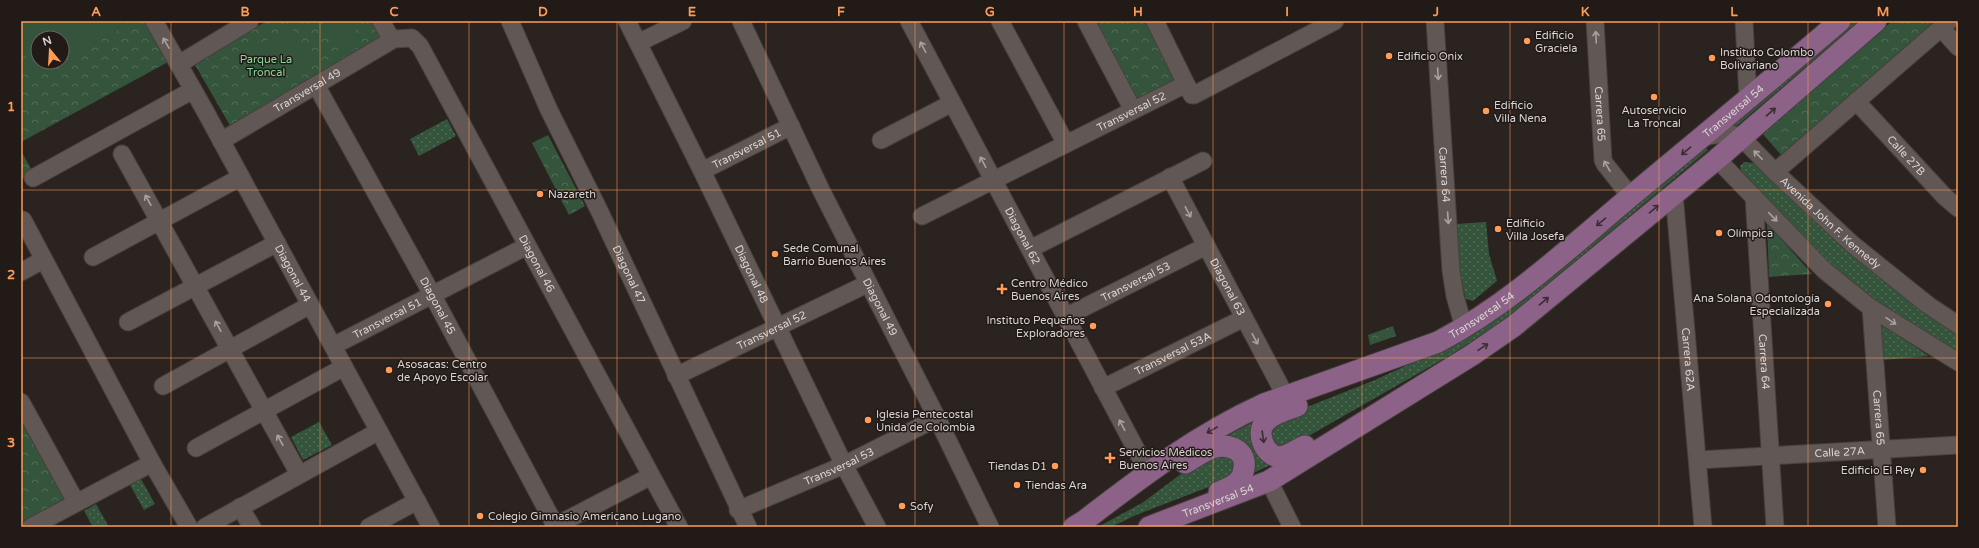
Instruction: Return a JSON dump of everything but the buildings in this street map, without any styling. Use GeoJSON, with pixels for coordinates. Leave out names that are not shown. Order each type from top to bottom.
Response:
{"type":"FeatureCollection","features":[{"type":"Feature","properties":{"kind":"main road","name":"Transversal 54"},"geometry":{"type":"LineString","coordinates":[[1079,524],[1148,472],[1236,417],[1286,397],[1438,342],[1464,328],[1499,304],[1560,257],[1840,21]]}},
{"type":"Feature","properties":{"kind":"main road","name":"Transversal 54"},"geometry":{"type":"LineString","coordinates":[[1149,527],[1269,481],[1452,367],[1514,326],[1716,159],[1876,21]]}},
{"type":"Feature","properties":{"kind":"main road"},"geometry":{"type":"LineString","coordinates":[[1438,342],[1386,368],[1275,415],[1266,421],[1262,426],[1262,438],[1267,451],[1274,456],[1281,457],[1293,452],[1452,367]]}},
{"type":"Feature","properties":{"kind":"main road"},"geometry":{"type":"LineString","coordinates":[[1079,524],[1213,448],[1233,447],[1239,450],[1243,457],[1243,472],[1241,479],[1230,488],[1150,519],[1136,527]]}},
{"type":"Feature","properties":{"kind":"street","name":"Diagonal 44"},"geometry":{"type":"LineString","coordinates":[[154,21],[241,177],[431,527]]}},
{"type":"Feature","properties":{"kind":"street"},"geometry":{"type":"LineString","coordinates":[[179,64],[250,21]]}},
{"type":"Feature","properties":{"kind":"street"},"geometry":{"type":"LineString","coordinates":[[381,21],[394,39]]}},
{"type":"Feature","properties":{"kind":"street","name":"Diagonal 47"},"geometry":{"type":"LineString","coordinates":[[510,21],[549,110],[598,208],[738,510],[748,527]]}},
{"type":"Feature","properties":{"kind":"street","name":"Diagonal 48"},"geometry":{"type":"LineString","coordinates":[[627,21],[702,171],[844,465],[877,527]]}},
{"type":"Feature","properties":{"kind":"street"},"geometry":{"type":"LineString","coordinates":[[638,44],[683,21]]}},
{"type":"Feature","properties":{"kind":"street","name":"Diagonal 49"},"geometry":{"type":"LineString","coordinates":[[741,21],[867,284],[937,418],[990,527]]}},
{"type":"Feature","properties":{"kind":"street","name":"Diagonal 62"},"geometry":{"type":"LineString","coordinates":[[909,21],[1148,472]]}},
{"type":"Feature","properties":{"kind":"street"},"geometry":{"type":"LineString","coordinates":[[1000,21],[1066,144]]}},
{"type":"Feature","properties":{"kind":"street"},"geometry":{"type":"LineString","coordinates":[[1086,21],[1133,110]]}},
{"type":"Feature","properties":{"kind":"street"},"geometry":{"type":"LineString","coordinates":[[1155,21],[1192,95],[1335,21]]}},
{"type":"Feature","properties":{"kind":"street","name":"Carrera 64"},"geometry":{"type":"LineString","coordinates":[[1435,21],[1451,271],[1455,296],[1464,328]]}},
{"type":"Feature","properties":{"kind":"street","name":"Carrera 65"},"geometry":{"type":"LineString","coordinates":[[1595,21],[1603,160],[1631,197]]}},
{"type":"Feature","properties":{"kind":"street"},"geometry":{"type":"LineString","coordinates":[[1744,21],[1748,99]]}},
{"type":"Feature","properties":{"kind":"street"},"geometry":{"type":"LineString","coordinates":[[1775,172],[1945,24],[1958,47]]}},
{"type":"Feature","properties":{"kind":"street","name":"Diagonal 46"},"geometry":{"type":"LineString","coordinates":[[394,39],[406,37],[412,38],[417,42],[679,527]]}},
{"type":"Feature","properties":{"kind":"street","name":"Transversal 49"},"geometry":{"type":"LineString","coordinates":[[221,141],[394,39]]}},
{"type":"Feature","properties":{"kind":"street","name":"Diagonal 45"},"geometry":{"type":"LineString","coordinates":[[316,85],[433,296],[555,527]]}},
{"type":"Feature","properties":{"kind":"street","name":"Transversal 52"},"geometry":{"type":"LineString","coordinates":[[922,216],[1133,110],[1180,87],[1187,86]]}},
{"type":"Feature","properties":{"kind":"street"},"geometry":{"type":"LineString","coordinates":[[33,178],[193,90]]}},
{"type":"Feature","properties":{"kind":"street","name":"Calle 27B"},"geometry":{"type":"LineString","coordinates":[[1856,101],[1945,197],[1958,208]]}},
{"type":"Feature","properties":{"kind":"street"},"geometry":{"type":"LineString","coordinates":[[881,140],[952,103]]}},
{"type":"Feature","properties":{"kind":"street","name":"Transversal 51"},"geometry":{"type":"LineString","coordinates":[[702,171],[791,126]]}},
{"type":"Feature","properties":{"kind":"street"},"geometry":{"type":"LineString","coordinates":[[1703,137],[1726,133],[1741,137]]}},
{"type":"Feature","properties":{"kind":"street","name":"Avenida John F. Kennedy"},"geometry":{"type":"LineString","coordinates":[[1741,137],[1775,172],[1852,244],[1928,306],[1958,325]]}},
{"type":"Feature","properties":{"kind":"street"},"geometry":{"type":"LineString","coordinates":[[122,154],[299,474]]}},
{"type":"Feature","properties":{"kind":"street"},"geometry":{"type":"LineString","coordinates":[[1716,159],[1822,268],[1871,308],[1958,362]]}},
{"type":"Feature","properties":{"kind":"street"},"geometry":{"type":"LineString","coordinates":[[1030,249],[1203,161]]}},
{"type":"Feature","properties":{"kind":"street"},"geometry":{"type":"LineString","coordinates":[[93,257],[241,177]]}},
{"type":"Feature","properties":{"kind":"street","name":"Diagonal 63"},"geometry":{"type":"LineString","coordinates":[[1170,177],[1286,397]]}},
{"type":"Feature","properties":{"kind":"street","name":"Carrera 62A"},"geometry":{"type":"LineString","coordinates":[[1674,193],[1703,527]]}},
{"type":"Feature","properties":{"kind":"street","name":"Carrera 64"},"geometry":{"type":"LineString","coordinates":[[1754,197],[1775,527]]}},
{"type":"Feature","properties":{"kind":"street"},"geometry":{"type":"LineString","coordinates":[[23,220],[152,462],[189,527]]}},
{"type":"Feature","properties":{"kind":"street"},"geometry":{"type":"LineString","coordinates":[[128,322],[277,243]]}},
{"type":"Feature","properties":{"kind":"street","name":"Transversal 51"},"geometry":{"type":"LineString","coordinates":[[333,346],[433,296],[527,246]]}},
{"type":"Feature","properties":{"kind":"street","name":"Transversal 53"},"geometry":{"type":"LineString","coordinates":[[1065,317],[1206,246]]}},
{"type":"Feature","properties":{"kind":"street"},"geometry":{"type":"LineString","coordinates":[[21,272],[44,260]]}},
{"type":"Feature","properties":{"kind":"street","name":"Transversal 52"},"geometry":{"type":"LineString","coordinates":[[676,376],[867,284]]}},
{"type":"Feature","properties":{"kind":"street"},"geometry":{"type":"LineString","coordinates":[[163,386],[310,305]]}},
{"type":"Feature","properties":{"kind":"street","name":"Carrera 65"},"geometry":{"type":"LineString","coordinates":[[1871,308],[1887,527]]}},
{"type":"Feature","properties":{"kind":"street","name":"Transversal 53A"},"geometry":{"type":"LineString","coordinates":[[1103,388],[1244,318]]}},
{"type":"Feature","properties":{"kind":"street"},"geometry":{"type":"LineString","coordinates":[[196,448],[265,412],[344,367]]}},
{"type":"Feature","properties":{"kind":"street"},"geometry":{"type":"LineString","coordinates":[[21,402],[76,502]]}},
{"type":"Feature","properties":{"kind":"street","name":"Transversal 53"},"geometry":{"type":"LineString","coordinates":[[738,510],[844,465],[937,418]]}},
{"type":"Feature","properties":{"kind":"street"},"geometry":{"type":"LineString","coordinates":[[205,527],[379,431]]}},
{"type":"Feature","properties":{"kind":"street","name":"Calle 27A"},"geometry":{"type":"LineString","coordinates":[[1698,460],[1958,445]]}},
{"type":"Feature","properties":{"kind":"street"},"geometry":{"type":"LineString","coordinates":[[31,527],[152,462]]}},
{"type":"Feature","properties":{"kind":"street"},"geometry":{"type":"LineString","coordinates":[[555,527],[651,476]]}},
{"type":"Feature","properties":{"kind":"street"},"geometry":{"type":"LineString","coordinates":[[1269,481],[1292,527]]}},
{"type":"Feature","properties":{"kind":"street"},"geometry":{"type":"LineString","coordinates":[[369,527],[417,500]]}},
{"type":"Feature","properties":{"kind":"street"},"geometry":{"type":"LineString","coordinates":[[240,507],[252,527]]}},
{"type":"Feature","properties":{"kind":"green space"},"geometry":{"type":"Polygon","coordinates":[[[21,21],[145,21],[168,62],[21,142],[21,21]]]}},
{"type":"Feature","properties":{"kind":"green space"},"geometry":{"type":"Polygon","coordinates":[[[21,21],[126,21],[128,25],[70,56],[70,30],[30,30],[30,65],[21,48],[21,21]]]}},
{"type":"Feature","properties":{"kind":"green space","name":"Parque La Troncal"},"geometry":{"type":"Polygon","coordinates":[[[267,21],[373,21],[385,40],[232,129],[194,63],[267,21]]]}},
{"type":"Feature","properties":{"kind":"green space"},"geometry":{"type":"Polygon","coordinates":[[[322,21],[350,21],[363,44],[342,56],[322,21]]]}},
{"type":"Feature","properties":{"kind":"green space"},"geometry":{"type":"Polygon","coordinates":[[[1095,21],[1149,21],[1179,81],[1136,103],[1095,21]]]}},
{"type":"Feature","properties":{"kind":"green space"},"geometry":{"type":"Polygon","coordinates":[[[1853,21],[1859,21],[1733,129],[1729,125],[1853,21]]]}},
{"type":"Feature","properties":{"kind":"green space"},"geometry":{"type":"Polygon","coordinates":[[[1892,21],[1936,21],[1781,155],[1762,133],[1892,21]]]}},
{"type":"Feature","properties":{"kind":"green space"},"geometry":{"type":"Polygon","coordinates":[[[291,26],[311,61],[255,93],[236,58],[291,26]]]}},
{"type":"Feature","properties":{"kind":"green space"},"geometry":{"type":"Polygon","coordinates":[[[32,70],[44,70],[35,75],[32,70]]]}},
{"type":"Feature","properties":{"kind":"green space"},"geometry":{"type":"Polygon","coordinates":[[[447,119],[456,136],[419,156],[410,139],[447,119]]]}},
{"type":"Feature","properties":{"kind":"green space"},"geometry":{"type":"Polygon","coordinates":[[[548,135],[585,206],[569,215],[532,143],[548,135]]]}},
{"type":"Feature","properties":{"kind":"green space"},"geometry":{"type":"Polygon","coordinates":[[[1703,145],[1708,150],[1510,316],[1454,353],[1305,438],[1280,450],[1274,448],[1267,428],[1302,409],[1375,380],[1455,343],[1703,145]]]}},
{"type":"Feature","properties":{"kind":"green space"},"geometry":{"type":"Polygon","coordinates":[[[21,151],[33,172],[21,180],[21,151]]]}},
{"type":"Feature","properties":{"kind":"green space"},"geometry":{"type":"Polygon","coordinates":[[[1744,162],[1754,163],[1958,331],[1958,354],[1896,319],[1814,250],[1741,172],[1740,166],[1744,162]]]}},
{"type":"Feature","properties":{"kind":"green space"},"geometry":{"type":"Polygon","coordinates":[[[1486,222],[1489,254],[1497,281],[1473,301],[1466,299],[1459,275],[1456,224],[1486,222]]]}},
{"type":"Feature","properties":{"kind":"green space"},"geometry":{"type":"Polygon","coordinates":[[[1767,223],[1812,274],[1769,277],[1767,223]]]}},
{"type":"Feature","properties":{"kind":"green space"},"geometry":{"type":"Polygon","coordinates":[[[1881,324],[1929,356],[1883,360],[1881,324]]]}},
{"type":"Feature","properties":{"kind":"green space"},"geometry":{"type":"Polygon","coordinates":[[[1393,326],[1396,336],[1370,345],[1368,335],[1393,326]]]}},
{"type":"Feature","properties":{"kind":"green space"},"geometry":{"type":"Polygon","coordinates":[[[21,419],[65,499],[21,523],[21,419]]]}},
{"type":"Feature","properties":{"kind":"green space"},"geometry":{"type":"Polygon","coordinates":[[[1259,419],[1281,460],[1243,478],[1247,474],[1219,440],[1259,419]]]}},
{"type":"Feature","properties":{"kind":"green space"},"geometry":{"type":"Polygon","coordinates":[[[319,422],[332,445],[303,460],[291,437],[319,422]]]}},
{"type":"Feature","properties":{"kind":"green space"},"geometry":{"type":"Polygon","coordinates":[[[1225,452],[1235,463],[1232,478],[1136,515],[1111,527],[1098,527],[1142,503],[1185,471],[1225,452]]]}},
{"type":"Feature","properties":{"kind":"green space"},"geometry":{"type":"Polygon","coordinates":[[[141,479],[155,504],[144,510],[130,485],[141,479]]]}},
{"type":"Feature","properties":{"kind":"green space"},"geometry":{"type":"Polygon","coordinates":[[[96,504],[109,527],[93,527],[84,511],[96,504]]]}},
{"type":"Feature","properties":{"kind":"place","name":"Edificio Graciela"},"geometry":{"type":"Point","coordinates":[1527,41]}},
{"type":"Feature","properties":{"kind":"place","name":"Edificio Onix"},"geometry":{"type":"Point","coordinates":[1389,56]}},
{"type":"Feature","properties":{"kind":"place","name":"Instituto Colombo Bolivariano"},"geometry":{"type":"Point","coordinates":[1712,58]}},
{"type":"Feature","properties":{"kind":"place","name":"Autoservicio La Troncal"},"geometry":{"type":"Point","coordinates":[1654,97]}},
{"type":"Feature","properties":{"kind":"place","name":"Edificio Villa Nena"},"geometry":{"type":"Point","coordinates":[1486,111]}},
{"type":"Feature","properties":{"kind":"place","name":"Nazareth"},"geometry":{"type":"Point","coordinates":[540,194]}},
{"type":"Feature","properties":{"kind":"place","name":"Edificio Villa Josefa"},"geometry":{"type":"Point","coordinates":[1498,229]}},
{"type":"Feature","properties":{"kind":"place","name":"Olímpica"},"geometry":{"type":"Point","coordinates":[1719,233]}},
{"type":"Feature","properties":{"kind":"place","name":"Sede Comunal Barrio Buenos Aires"},"geometry":{"type":"Point","coordinates":[775,254]}},
{"type":"Feature","properties":{"kind":"place","name":"Centro Médico Buenos Aires"},"geometry":{"type":"Point","coordinates":[1002,289]}},
{"type":"Feature","properties":{"kind":"place","name":"Ana Solana Odontología Especializada"},"geometry":{"type":"Point","coordinates":[1828,304]}},
{"type":"Feature","properties":{"kind":"place","name":"Instituto Pequeños Exploradores"},"geometry":{"type":"Point","coordinates":[1093,326]}},
{"type":"Feature","properties":{"kind":"place","name":"Asosacas: Centro de Apoyo Escolar"},"geometry":{"type":"Point","coordinates":[389,370]}},
{"type":"Feature","properties":{"kind":"place","name":"Iglesia Pentecostal Unida de Colombia"},"geometry":{"type":"Point","coordinates":[868,420]}},
{"type":"Feature","properties":{"kind":"place","name":"Servicios Médicos Buenos Aires"},"geometry":{"type":"Point","coordinates":[1110,458]}},
{"type":"Feature","properties":{"kind":"place","name":"Tiendas D1"},"geometry":{"type":"Point","coordinates":[1055,466]}},
{"type":"Feature","properties":{"kind":"place","name":"Edificio El Rey"},"geometry":{"type":"Point","coordinates":[1923,470]}},
{"type":"Feature","properties":{"kind":"place","name":"Tiendas Ara"},"geometry":{"type":"Point","coordinates":[1017,485]}},
{"type":"Feature","properties":{"kind":"place","name":"Sofy"},"geometry":{"type":"Point","coordinates":[902,506]}},
{"type":"Feature","properties":{"kind":"place","name":"Colegio Gimnasio Americano Lugano"},"geometry":{"type":"Point","coordinates":[480,516]}}]}
